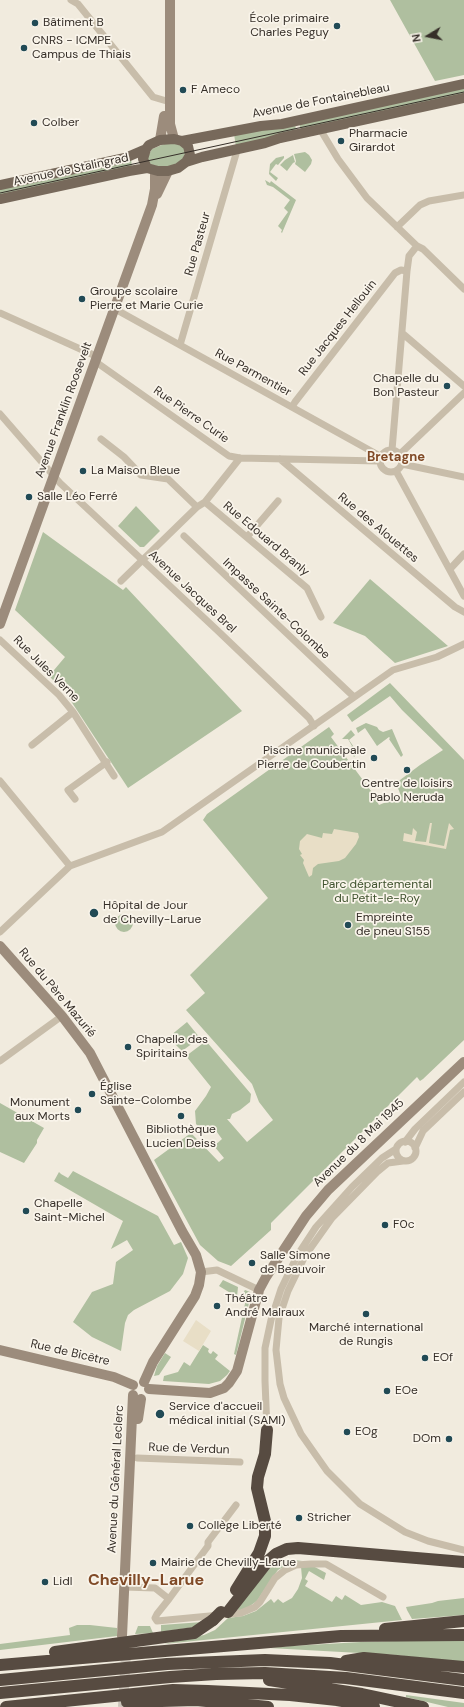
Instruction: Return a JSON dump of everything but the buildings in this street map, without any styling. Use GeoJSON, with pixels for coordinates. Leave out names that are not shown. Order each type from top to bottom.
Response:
{"type":"FeatureCollection","features":[{"type":"Feature","properties":{"kind":"highway"},"geometry":{"type":"LineString","coordinates":[[221,1616],[256,1559],[264,1541],[266,1526],[257,1488],[258,1477],[265,1454],[267,1430]]}},
{"type":"Feature","properties":{"kind":"highway"},"geometry":{"type":"LineString","coordinates":[[0,1663],[52,1653],[194,1634],[206,1631],[221,1616],[268,1561],[276,1554],[287,1549],[298,1548],[464,1562]]}},
{"type":"Feature","properties":{"kind":"highway"},"geometry":{"type":"LineString","coordinates":[[341,1636],[354,1632],[464,1621]]}},
{"type":"Feature","properties":{"kind":"highway"},"geometry":{"type":"LineString","coordinates":[[0,1663],[341,1636],[464,1635]]}},
{"type":"Feature","properties":{"kind":"highway"},"geometry":{"type":"LineString","coordinates":[[330,1663],[364,1658],[464,1667]]}},
{"type":"Feature","properties":{"kind":"highway"},"geometry":{"type":"LineString","coordinates":[[0,1680],[209,1661],[265,1660],[330,1663],[464,1680]]}},
{"type":"Feature","properties":{"kind":"highway"},"geometry":{"type":"LineString","coordinates":[[0,1693],[216,1674],[308,1675],[346,1678],[464,1693]]}},
{"type":"Feature","properties":{"kind":"highway"},"geometry":{"type":"LineString","coordinates":[[216,1674],[347,1691],[423,1707]]}},
{"type":"Feature","properties":{"kind":"highway"},"geometry":{"type":"LineString","coordinates":[[6,1707],[173,1690],[316,1698],[374,1707]]}},
{"type":"Feature","properties":{"kind":"highway"},"geometry":{"type":"LineString","coordinates":[[266,1695],[335,1707]]}},
{"type":"Feature","properties":{"kind":"highway"},"geometry":{"type":"LineString","coordinates":[[74,1707],[139,1701],[190,1700],[231,1702],[268,1707]]}},
{"type":"Feature","properties":{"kind":"main road"},"geometry":{"type":"LineString","coordinates":[[160,140],[167,102],[170,56],[170,0]]}},
{"type":"Feature","properties":{"kind":"main road","name":"Avenue de Fontainebleau"},"geometry":{"type":"LineString","coordinates":[[178,140],[261,126],[282,124],[464,84]]}},
{"type":"Feature","properties":{"kind":"main road"},"geometry":{"type":"LineString","coordinates":[[186,162],[189,158],[190,152],[188,146],[178,140],[160,140],[149,145],[143,159],[144,165],[151,170],[168,171],[178,168],[186,162],[202,157],[320,129],[464,98]]}},
{"type":"Feature","properties":{"kind":"main road"},"geometry":{"type":"LineString","coordinates":[[167,102],[170,124],[178,140]]}},
{"type":"Feature","properties":{"kind":"main road"},"geometry":{"type":"LineString","coordinates":[[0,185],[125,158],[146,149]]}},
{"type":"Feature","properties":{"kind":"main road","name":"Avenue de Stalingrad"},"geometry":{"type":"LineString","coordinates":[[0,199],[129,171],[151,170]]}},
{"type":"Feature","properties":{"kind":"main road","name":"Avenue Franklin Roosevelt"},"geometry":{"type":"LineString","coordinates":[[151,170],[155,189],[152,205]]}},
{"type":"Feature","properties":{"kind":"main road","name":"Avenue Franklin Roosevelt"},"geometry":{"type":"LineString","coordinates":[[0,624],[152,205],[168,171]]}},
{"type":"Feature","properties":{"kind":"main road","name":"Rue du Père Mazurié"},"geometry":{"type":"LineString","coordinates":[[0,946],[62,1016],[90,1053],[196,1255],[201,1272]]}},
{"type":"Feature","properties":{"kind":"main road","name":"Avenue du 8 Mai 1945"},"geometry":{"type":"LineString","coordinates":[[141,1391],[210,1393],[224,1388],[229,1384],[237,1371],[259,1290],[306,1216],[328,1190],[464,1062]]}},
{"type":"Feature","properties":{"kind":"main road","name":"Avenue du 8 Mai 1945"},"geometry":{"type":"LineString","coordinates":[[141,1391],[156,1394],[211,1397],[219,1395],[232,1387],[241,1373],[257,1310],[283,1252]]}},
{"type":"Feature","properties":{"kind":"main road"},"geometry":{"type":"LineString","coordinates":[[125,1635],[128,1552],[141,1391],[153,1362],[195,1296],[199,1285],[201,1272]]}},
{"type":"Feature","properties":{"kind":"main road","name":"Rue de Bicêtre"},"geometry":{"type":"LineString","coordinates":[[0,1350],[114,1377],[141,1391]]}},
{"type":"Feature","properties":{"kind":"main road","name":"Avenue du Général Leclerc"},"geometry":{"type":"LineString","coordinates":[[127,1587],[141,1391]]}},
{"type":"Feature","properties":{"kind":"street"},"geometry":{"type":"LineString","coordinates":[[71,0],[78,4],[153,97],[167,102]]}},
{"type":"Feature","properties":{"kind":"street"},"geometry":{"type":"LineString","coordinates":[[320,129],[356,184],[367,198],[416,246],[423,249],[464,289]]}},
{"type":"Feature","properties":{"kind":"street","name":"Rue Pasteur"},"geometry":{"type":"LineString","coordinates":[[180,345],[234,162],[236,149]]}},
{"type":"Feature","properties":{"kind":"street"},"geometry":{"type":"LineString","coordinates":[[397,227],[420,205],[429,201],[464,195]]}},
{"type":"Feature","properties":{"kind":"street"},"geometry":{"type":"LineString","coordinates":[[392,450],[407,271],[409,256],[416,246]]}},
{"type":"Feature","properties":{"kind":"street","name":"Rue Jacques Hellouin"},"geometry":{"type":"LineString","coordinates":[[292,407],[294,402],[395,273],[402,270],[407,271]]}},
{"type":"Feature","properties":{"kind":"street","name":"Rue Parmentier"},"geometry":{"type":"LineString","coordinates":[[115,309],[292,407],[380,458]]}},
{"type":"Feature","properties":{"kind":"street","name":"Rue Pierre Curie"},"geometry":{"type":"LineString","coordinates":[[0,313],[97,360],[229,456],[240,458],[380,458]]}},
{"type":"Feature","properties":{"kind":"street"},"geometry":{"type":"LineString","coordinates":[[402,334],[464,386]]}},
{"type":"Feature","properties":{"kind":"street"},"geometry":{"type":"LineString","coordinates":[[400,454],[464,393]]}},
{"type":"Feature","properties":{"kind":"street","name":"Avenue Jacques Brel"},"geometry":{"type":"LineString","coordinates":[[0,414],[53,476],[308,718],[314,726]]}},
{"type":"Feature","properties":{"kind":"street"},"geometry":{"type":"LineString","coordinates":[[101,439],[124,457],[141,475],[168,479],[197,507]]}},
{"type":"Feature","properties":{"kind":"street"},"geometry":{"type":"LineString","coordinates":[[400,454],[392,450],[385,451],[380,458],[382,468],[388,472],[396,471],[402,464]]}},
{"type":"Feature","properties":{"kind":"street"},"geometry":{"type":"LineString","coordinates":[[400,454],[402,464]]}},
{"type":"Feature","properties":{"kind":"street"},"geometry":{"type":"LineString","coordinates":[[121,581],[197,507],[205,502],[240,458]]}},
{"type":"Feature","properties":{"kind":"street","name":"Rue des Alouettes"},"geometry":{"type":"LineString","coordinates":[[279,458],[455,607],[464,612]]}},
{"type":"Feature","properties":{"kind":"street"},"geometry":{"type":"LineString","coordinates":[[402,464],[464,477]]}},
{"type":"Feature","properties":{"kind":"street"},"geometry":{"type":"LineString","coordinates":[[396,471],[464,596]]}},
{"type":"Feature","properties":{"kind":"street"},"geometry":{"type":"LineString","coordinates":[[247,537],[278,500]]}},
{"type":"Feature","properties":{"kind":"street","name":"Rue Edouard Branly"},"geometry":{"type":"LineString","coordinates":[[205,502],[307,588],[321,617]]}},
{"type":"Feature","properties":{"kind":"street","name":"Impasse Sainte-Colombe"},"geometry":{"type":"LineString","coordinates":[[184,536],[354,697]]}},
{"type":"Feature","properties":{"kind":"street"},"geometry":{"type":"LineString","coordinates":[[450,569],[464,554]]}},
{"type":"Feature","properties":{"kind":"street","name":"Rue Jules Verne"},"geometry":{"type":"LineString","coordinates":[[0,640],[59,695],[73,712],[107,762],[114,776]]}},
{"type":"Feature","properties":{"kind":"street"},"geometry":{"type":"LineString","coordinates":[[0,932],[70,866],[162,832],[393,670],[436,657],[464,644]]}},
{"type":"Feature","properties":{"kind":"street"},"geometry":{"type":"LineString","coordinates":[[32,745],[73,712]]}},
{"type":"Feature","properties":{"kind":"street"},"geometry":{"type":"LineString","coordinates":[[75,799],[68,790],[107,762]]}},
{"type":"Feature","properties":{"kind":"street"},"geometry":{"type":"LineString","coordinates":[[0,781],[70,866]]}},
{"type":"Feature","properties":{"kind":"street"},"geometry":{"type":"LineString","coordinates":[[0,1061],[62,1016]]}},
{"type":"Feature","properties":{"kind":"street"},"geometry":{"type":"LineString","coordinates":[[405,1142],[415,1129],[464,1082]]}},
{"type":"Feature","properties":{"kind":"street"},"geometry":{"type":"LineString","coordinates":[[464,1092],[425,1128],[420,1135],[413,1158],[408,1161],[393,1162],[384,1166],[340,1210],[305,1256],[295,1274],[283,1304],[277,1332],[276,1350],[280,1384],[284,1398],[294,1421],[312,1451],[331,1476],[360,1504],[387,1522],[413,1536],[464,1550]]}},
{"type":"Feature","properties":{"kind":"street"},"geometry":{"type":"LineString","coordinates":[[267,1430],[264,1381],[265,1348],[280,1289],[297,1256],[316,1227],[338,1201],[382,1158],[396,1149],[399,1144],[405,1142],[411,1143],[415,1148]]}},
{"type":"Feature","properties":{"kind":"street"},"geometry":{"type":"LineString","coordinates":[[396,1149],[398,1158],[403,1161]]}},
{"type":"Feature","properties":{"kind":"street"},"geometry":{"type":"LineString","coordinates":[[201,1272],[217,1270],[259,1290],[261,1293],[258,1300],[257,1310]]}},
{"type":"Feature","properties":{"kind":"street","name":"Rue de Verdun"},"geometry":{"type":"LineString","coordinates":[[136,1458],[240,1462]]}},
{"type":"Feature","properties":{"kind":"street"},"geometry":{"type":"LineString","coordinates":[[236,1506],[208,1542],[208,1546],[169,1599],[156,1614],[155,1618],[157,1621],[160,1622],[232,1615],[247,1610],[260,1602],[275,1578],[291,1567],[303,1564],[326,1564],[383,1597]]}},
{"type":"Feature","properties":{"kind":"street"},"geometry":{"type":"LineString","coordinates":[[127,1587],[155,1588],[169,1599]]}},
{"type":"Feature","properties":{"kind":"green space"},"geometry":{"type":"Polygon","coordinates":[[[390,0],[464,0],[464,75],[435,81],[390,0]]]}},
{"type":"Feature","properties":{"kind":"green space"},"geometry":{"type":"Polygon","coordinates":[[[464,87],[464,95],[301,130],[299,123],[464,87]]]}},
{"type":"Feature","properties":{"kind":"green space"},"geometry":{"type":"Polygon","coordinates":[[[295,123],[296,131],[236,147],[234,134],[295,123]]]}},
{"type":"Feature","properties":{"kind":"green space"},"geometry":{"type":"Polygon","coordinates":[[[173,143],[183,146],[186,152],[182,160],[173,166],[162,167],[151,165],[147,158],[152,149],[164,144],[173,143]]]}},
{"type":"Feature","properties":{"kind":"green space"},"geometry":{"type":"Polygon","coordinates":[[[305,152],[312,160],[305,172],[295,164],[296,161],[294,154],[305,152]]]}},
{"type":"Feature","properties":{"kind":"green space"},"geometry":{"type":"Polygon","coordinates":[[[293,155],[295,162],[287,171],[280,165],[293,155]]]}},
{"type":"Feature","properties":{"kind":"green space"},"geometry":{"type":"Polygon","coordinates":[[[284,156],[278,165],[276,164],[270,172],[278,178],[276,181],[269,174],[270,164],[276,158],[284,156]]]}},
{"type":"Feature","properties":{"kind":"green space"},"geometry":{"type":"Polygon","coordinates":[[[131,159],[132,167],[0,196],[0,187],[131,159]]]}},
{"type":"Feature","properties":{"kind":"green space"},"geometry":{"type":"Polygon","coordinates":[[[265,180],[270,183],[271,181],[296,200],[282,233],[282,230],[278,226],[288,212],[284,208],[290,200],[273,187],[267,185],[265,180]]]}},
{"type":"Feature","properties":{"kind":"green space"},"geometry":{"type":"Polygon","coordinates":[[[136,506],[160,531],[144,547],[140,547],[118,526],[136,506]]]}},
{"type":"Feature","properties":{"kind":"green space"},"geometry":{"type":"Polygon","coordinates":[[[43,532],[123,590],[126,587],[242,711],[128,788],[65,692],[49,676],[65,657],[15,610],[43,532]]]}},
{"type":"Feature","properties":{"kind":"green space"},"geometry":{"type":"Polygon","coordinates":[[[370,579],[448,646],[395,663],[365,636],[333,623],[370,579]]]}},
{"type":"Feature","properties":{"kind":"green space","name":"Parc départemental du Petit-le-Roy"},"geometry":{"type":"Polygon","coordinates":[[[390,683],[464,760],[464,1040],[423,1079],[420,1081],[417,1077],[271,1223],[271,1230],[231,1266],[218,1261],[200,1245],[154,1160],[191,1133],[219,1162],[224,1158],[214,1146],[222,1139],[214,1128],[210,1126],[203,1131],[196,1124],[195,1111],[211,1087],[186,1056],[206,1041],[251,1094],[250,1102],[232,1114],[230,1119],[227,1119],[247,1142],[273,1120],[259,1102],[252,1084],[186,1010],[205,993],[190,975],[268,898],[203,820],[207,814],[329,727],[334,734],[331,737],[371,791],[379,805],[401,796],[396,783],[443,750],[402,710],[390,696],[352,722],[347,715],[390,683]]]}},
{"type":"Feature","properties":{"kind":"green space"},"geometry":{"type":"Polygon","coordinates":[[[366,723],[377,727],[383,732],[392,729],[403,755],[401,757],[389,737],[377,746],[365,728],[358,733],[356,728],[366,723]]]}},
{"type":"Feature","properties":{"kind":"green space"},"geometry":{"type":"Polygon","coordinates":[[[351,730],[355,735],[349,740],[358,753],[354,757],[352,753],[354,752],[351,747],[352,746],[348,739],[342,739],[351,730]]]}},
{"type":"Feature","properties":{"kind":"green space"},"geometry":{"type":"Polygon","coordinates":[[[120,914],[128,914],[133,919],[131,930],[128,932],[120,932],[115,927],[115,919],[120,914]]]}},
{"type":"Feature","properties":{"kind":"green space"},"geometry":{"type":"Polygon","coordinates":[[[187,1022],[200,1038],[182,1051],[170,1039],[170,1036],[187,1022]]]}},
{"type":"Feature","properties":{"kind":"green space"},"geometry":{"type":"Polygon","coordinates":[[[0,1103],[44,1128],[37,1140],[37,1143],[24,1163],[0,1152],[0,1103]]]}},
{"type":"Feature","properties":{"kind":"green space"},"geometry":{"type":"Polygon","coordinates":[[[73,1171],[158,1216],[174,1245],[181,1242],[188,1258],[183,1274],[170,1291],[134,1310],[128,1315],[125,1323],[121,1351],[92,1337],[73,1322],[92,1292],[113,1284],[116,1262],[133,1250],[127,1240],[111,1249],[123,1221],[54,1181],[59,1172],[68,1178],[73,1171]]]}},
{"type":"Feature","properties":{"kind":"green space"},"geometry":{"type":"Polygon","coordinates":[[[223,1280],[238,1287],[237,1297],[219,1286],[223,1280]]]}},
{"type":"Feature","properties":{"kind":"green space"},"geometry":{"type":"Polygon","coordinates":[[[245,1290],[250,1292],[251,1295],[236,1355],[234,1354],[246,1299],[242,1294],[245,1290]]]}},
{"type":"Feature","properties":{"kind":"green space"},"geometry":{"type":"Polygon","coordinates":[[[203,1345],[209,1349],[209,1353],[211,1354],[213,1351],[218,1355],[215,1359],[230,1371],[227,1375],[220,1381],[209,1384],[163,1381],[164,1376],[178,1372],[184,1362],[190,1366],[203,1345]]]}},
{"type":"Feature","properties":{"kind":"green space"},"geometry":{"type":"Polygon","coordinates":[[[165,1353],[171,1357],[159,1375],[154,1376],[157,1366],[165,1353]]]}},
{"type":"Feature","properties":{"kind":"green space"},"geometry":{"type":"Polygon","coordinates":[[[286,1559],[302,1561],[287,1565],[278,1570],[257,1601],[247,1608],[237,1612],[240,1603],[273,1565],[286,1559]]]}},
{"type":"Feature","properties":{"kind":"green space"},"geometry":{"type":"Polygon","coordinates":[[[313,1566],[326,1573],[324,1580],[309,1571],[305,1579],[308,1581],[305,1586],[332,1602],[336,1596],[342,1600],[345,1595],[361,1605],[382,1602],[395,1606],[402,1620],[164,1644],[204,1635],[215,1630],[228,1618],[243,1616],[256,1611],[271,1599],[274,1603],[278,1599],[283,1603],[292,1598],[298,1589],[302,1578],[301,1567],[313,1566]]]}},
{"type":"Feature","properties":{"kind":"green space"},"geometry":{"type":"Polygon","coordinates":[[[464,1598],[464,1615],[412,1619],[406,1607],[438,1601],[464,1598]]]}},
{"type":"Feature","properties":{"kind":"green space"},"geometry":{"type":"Polygon","coordinates":[[[203,1622],[194,1627],[161,1632],[161,1625],[203,1622]]]}},
{"type":"Feature","properties":{"kind":"green space"},"geometry":{"type":"Polygon","coordinates":[[[77,1625],[117,1628],[117,1636],[0,1650],[0,1644],[70,1635],[69,1628],[77,1625]]]}},
{"type":"Feature","properties":{"kind":"green space"},"geometry":{"type":"Polygon","coordinates":[[[138,1626],[150,1626],[153,1633],[135,1634],[138,1626]]]}},
{"type":"Feature","properties":{"kind":"green space"},"geometry":{"type":"Polygon","coordinates":[[[464,1639],[464,1663],[396,1655],[269,1648],[361,1642],[464,1639]]]}},
{"type":"Feature","properties":{"kind":"green space"},"geometry":{"type":"Polygon","coordinates":[[[406,1695],[464,1703],[464,1707],[448,1707],[406,1697],[406,1695]]]}},
{"type":"Feature","properties":{"kind":"shaded area"},"geometry":{"type":"Polygon","coordinates":[[[430,823],[432,823],[429,843],[444,846],[449,823],[454,829],[450,830],[446,849],[403,841],[404,833],[412,835],[413,828],[417,832],[415,841],[426,842],[430,823]]]}},
{"type":"Feature","properties":{"kind":"shaded area"},"geometry":{"type":"Polygon","coordinates":[[[334,829],[358,833],[359,837],[356,844],[345,858],[339,861],[318,864],[313,868],[312,875],[309,877],[303,863],[304,860],[300,855],[302,854],[299,849],[300,841],[307,834],[322,838],[323,833],[332,834],[334,829]]]}},
{"type":"Feature","properties":{"kind":"shaded area"},"geometry":{"type":"Polygon","coordinates":[[[196,1320],[211,1331],[199,1351],[183,1341],[196,1320]]]}},
{"type":"Feature","properties":{"kind":"tunnel"},"geometry":{"type":"LineString","coordinates":[[123,1707],[127,1635]]}},
{"type":"Feature","properties":{"kind":"tram line"},"geometry":{"type":"LineString","coordinates":[[0,193],[464,92]]}},
{"type":"Feature","properties":{"kind":"place","name":"Bâtiment B"},"geometry":{"type":"Point","coordinates":[35,23]}},
{"type":"Feature","properties":{"kind":"place","name":"École primaire Charles Peguy"},"geometry":{"type":"Point","coordinates":[337,26]}},
{"type":"Feature","properties":{"kind":"place","name":"CNRS - ICMPE Campus de Thiais"},"geometry":{"type":"Point","coordinates":[24,48]}},
{"type":"Feature","properties":{"kind":"place","name":"F Ameco"},"geometry":{"type":"Point","coordinates":[183,90]}},
{"type":"Feature","properties":{"kind":"place","name":"Colber"},"geometry":{"type":"Point","coordinates":[34,123]}},
{"type":"Feature","properties":{"kind":"place","name":"Pharmacie Girardot"},"geometry":{"type":"Point","coordinates":[341,141]}},
{"type":"Feature","properties":{"kind":"place","name":"Groupe scolaire Pierre et Marie Curie"},"geometry":{"type":"Point","coordinates":[82,299]}},
{"type":"Feature","properties":{"kind":"place","name":"Chapelle du Bon Pasteur"},"geometry":{"type":"Point","coordinates":[447,386]}},
{"type":"Feature","properties":{"kind":"place","name":"La Maison Bleue"},"geometry":{"type":"Point","coordinates":[83,471]}},
{"type":"Feature","properties":{"kind":"place","name":"Salle Léo Ferré"},"geometry":{"type":"Point","coordinates":[29,497]}},
{"type":"Feature","properties":{"kind":"place","name":"Piscine municipale Pierre de Coubertin"},"geometry":{"type":"Point","coordinates":[374,758]}},
{"type":"Feature","properties":{"kind":"place","name":"Centre de loisirs Pablo Neruda"},"geometry":{"type":"Point","coordinates":[407,770]}},
{"type":"Feature","properties":{"kind":"place","name":"Hôpital de Jour de Chevilly-Larue"},"geometry":{"type":"Point","coordinates":[94,913]}},
{"type":"Feature","properties":{"kind":"place","name":"Empreinte de pneu S155"},"geometry":{"type":"Point","coordinates":[348,925]}},
{"type":"Feature","properties":{"kind":"place","name":"Chapelle des Spiritains"},"geometry":{"type":"Point","coordinates":[128,1047]}},
{"type":"Feature","properties":{"kind":"place","name":"Église Sainte-Colombe"},"geometry":{"type":"Point","coordinates":[92,1094]}},
{"type":"Feature","properties":{"kind":"place","name":"Monument aux Morts"},"geometry":{"type":"Point","coordinates":[78,1110]}},
{"type":"Feature","properties":{"kind":"place","name":"Bibliothèque Lucien Deiss"},"geometry":{"type":"Point","coordinates":[181,1116]}},
{"type":"Feature","properties":{"kind":"place","name":"Chapelle Saint-Michel"},"geometry":{"type":"Point","coordinates":[26,1211]}},
{"type":"Feature","properties":{"kind":"place","name":"F0c"},"geometry":{"type":"Point","coordinates":[385,1225]}},
{"type":"Feature","properties":{"kind":"place","name":"Salle Simone de Beauvoir"},"geometry":{"type":"Point","coordinates":[252,1263]}},
{"type":"Feature","properties":{"kind":"place","name":"Théâtre André Malraux"},"geometry":{"type":"Point","coordinates":[217,1306]}},
{"type":"Feature","properties":{"kind":"place","name":"Marché international de Rungis"},"geometry":{"type":"Point","coordinates":[366,1314]}},
{"type":"Feature","properties":{"kind":"place","name":"EOf"},"geometry":{"type":"Point","coordinates":[425,1358]}},
{"type":"Feature","properties":{"kind":"place","name":"EOe"},"geometry":{"type":"Point","coordinates":[387,1391]}},
{"type":"Feature","properties":{"kind":"place","name":"Service d'accueil médical initial (SAMI)"},"geometry":{"type":"Point","coordinates":[160,1414]}},
{"type":"Feature","properties":{"kind":"place","name":"EOg"},"geometry":{"type":"Point","coordinates":[347,1432]}},
{"type":"Feature","properties":{"kind":"place","name":"DOm"},"geometry":{"type":"Point","coordinates":[449,1439]}},
{"type":"Feature","properties":{"kind":"place","name":"Stricher"},"geometry":{"type":"Point","coordinates":[299,1518]}},
{"type":"Feature","properties":{"kind":"place","name":"Collège Liberté"},"geometry":{"type":"Point","coordinates":[190,1526]}},
{"type":"Feature","properties":{"kind":"place","name":"Mairie de Chevilly-Larue"},"geometry":{"type":"Point","coordinates":[153,1563]}},
{"type":"Feature","properties":{"kind":"place","name":"Lidl"},"geometry":{"type":"Point","coordinates":[45,1582]}},
{"type":"Feature","properties":{"kind":"district","name":"Bretagne"},"geometry":{"type":"Point","coordinates":[396,458]}},
{"type":"Feature","properties":{"kind":"district","name":"Chevilly-Larue"},"geometry":{"type":"Point","coordinates":[146,1581]}}]}
